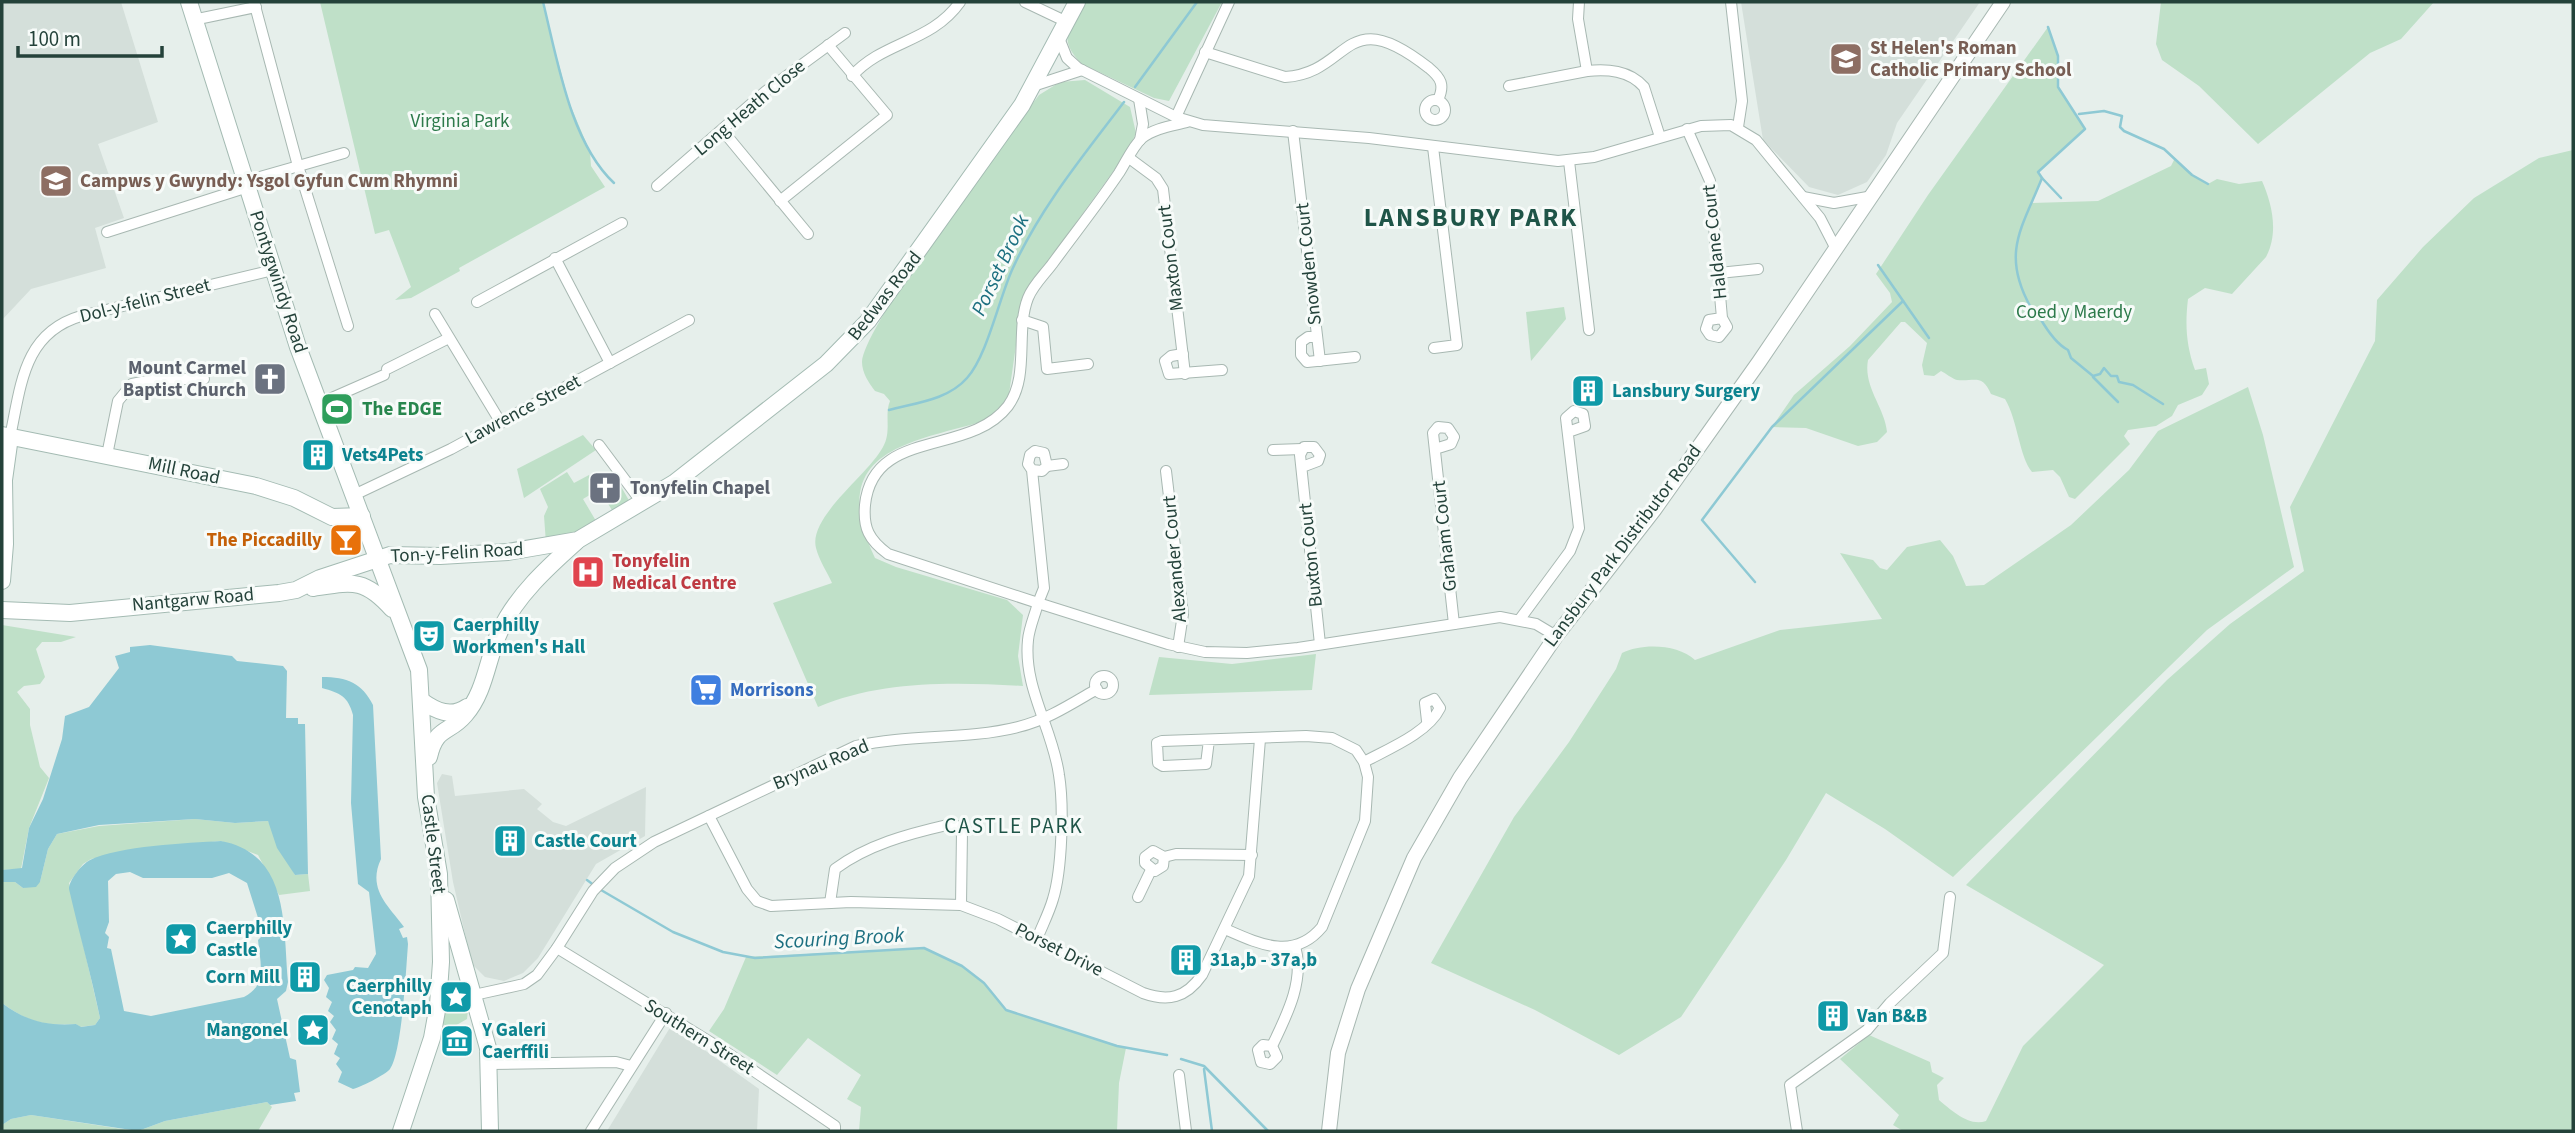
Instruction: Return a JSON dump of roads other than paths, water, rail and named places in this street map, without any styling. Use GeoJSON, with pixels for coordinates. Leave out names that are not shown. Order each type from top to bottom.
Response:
{"type":"FeatureCollection","features":[{"type":"Feature","properties":{"kind":"main road","name":"Pontygwindy Road"},"geometry":{"type":"LineString","coordinates":[[188,2],[318,404],[377,558]]}},
{"type":"Feature","properties":{"kind":"main road","name":"Bedwas Road"},"geometry":{"type":"LineString","coordinates":[[579,540],[643,504],[738,433],[853,338],[978,171],[1033,86],[1077,2]]}},
{"type":"Feature","properties":{"kind":"main road","name":"Mill Road"},"geometry":{"type":"LineString","coordinates":[[6,436],[256,486],[294,498],[332,517],[364,523]]}},
{"type":"Feature","properties":{"kind":"main road"},"geometry":{"type":"LineString","coordinates":[[2,582],[6,436]]}},
{"type":"Feature","properties":{"kind":"main road"},"geometry":{"type":"LineString","coordinates":[[364,523],[406,553]]}},
{"type":"Feature","properties":{"kind":"main road"},"geometry":{"type":"LineString","coordinates":[[327,582],[362,550],[364,523]]}},
{"type":"Feature","properties":{"kind":"main road"},"geometry":{"type":"LineString","coordinates":[[426,774],[434,740],[466,714],[492,659],[500,631],[539,577],[579,540]]}},
{"type":"Feature","properties":{"kind":"main road","name":"Ton-y-Felin Road"},"geometry":{"type":"LineString","coordinates":[[377,558],[406,553],[440,556],[508,552],[579,540]]}},
{"type":"Feature","properties":{"kind":"main road"},"geometry":{"type":"LineString","coordinates":[[508,552],[534,563],[539,577]]}},
{"type":"Feature","properties":{"kind":"main road"},"geometry":{"type":"LineString","coordinates":[[327,582],[366,573],[377,558]]}},
{"type":"Feature","properties":{"kind":"main road","name":"Castle Street"},"geometry":{"type":"LineString","coordinates":[[377,558],[416,659],[422,701],[427,810],[439,874],[439,996],[428,1053],[401,1131]]}},
{"type":"Feature","properties":{"kind":"main road"},"geometry":{"type":"LineString","coordinates":[[327,582],[365,585],[376,592],[401,619]]}},
{"type":"Feature","properties":{"kind":"main road","name":"Nantgarw Road"},"geometry":{"type":"LineString","coordinates":[[2,610],[70,613],[296,590],[327,582]]}},
{"type":"Feature","properties":{"kind":"main road"},"geometry":{"type":"LineString","coordinates":[[422,701],[439,711],[451,713],[464,710],[472,703]]}},
{"type":"Feature","properties":{"kind":"main road"},"geometry":{"type":"LineString","coordinates":[[439,874],[477,990],[490,1064],[490,1131]]}},
{"type":"Feature","properties":{"kind":"main road"},"geometry":{"type":"LineString","coordinates":[[439,996],[449,979],[477,990]]}},
{"type":"Feature","properties":{"kind":"street"},"geometry":{"type":"LineString","coordinates":[[852,76],[885,51],[939,26],[960,2]]}},
{"type":"Feature","properties":{"kind":"street"},"geometry":{"type":"LineString","coordinates":[[1025,2],[1067,22]]}},
{"type":"Feature","properties":{"kind":"street"},"geometry":{"type":"LineString","coordinates":[[1140,140],[1182,120],[1205,51],[1229,2]]}},
{"type":"Feature","properties":{"kind":"street"},"geometry":{"type":"LineString","coordinates":[[1579,2],[1578,19],[1587,71]]}},
{"type":"Feature","properties":{"kind":"street"},"geometry":{"type":"LineString","coordinates":[[1731,2],[1742,101],[1738,127]]}},
{"type":"Feature","properties":{"kind":"street","name":"Lansbury Park Distributor Road"},"geometry":{"type":"LineString","coordinates":[[1329,1131],[1333,1076],[1344,1028],[1414,858],[1461,778],[1556,636],[1654,510],[1873,196],[2003,2]]}},
{"type":"Feature","properties":{"kind":"street"},"geometry":{"type":"LineString","coordinates":[[194,20],[255,4],[298,166],[348,326]]}},
{"type":"Feature","properties":{"kind":"street","name":"Long Heath Close"},"geometry":{"type":"LineString","coordinates":[[657,186],[766,91],[845,33]]}},
{"type":"Feature","properties":{"kind":"street"},"geometry":{"type":"LineString","coordinates":[[1205,51],[1285,77],[1298,77],[1358,37],[1380,37],[1426,65],[1441,78],[1442,91],[1438,100]]}},
{"type":"Feature","properties":{"kind":"street"},"geometry":{"type":"LineString","coordinates":[[1059,38],[1067,58],[1082,70],[1182,120],[1569,161],[1687,129],[1717,123],[1738,127],[1756,141],[1825,224],[1836,249]]}},
{"type":"Feature","properties":{"kind":"street"},"geometry":{"type":"LineString","coordinates":[[780,201],[887,115],[828,45]]}},
{"type":"Feature","properties":{"kind":"street"},"geometry":{"type":"LineString","coordinates":[[1033,86],[1082,70]]}},
{"type":"Feature","properties":{"kind":"street"},"geometry":{"type":"LineString","coordinates":[[1509,86],[1587,71],[1609,70],[1639,82],[1660,137]]}},
{"type":"Feature","properties":{"kind":"street"},"geometry":{"type":"LineString","coordinates":[[1139,99],[1143,124],[1140,140],[1029,295],[1022,320],[1017,383],[1013,398],[996,419],[977,429],[896,456],[883,463],[872,477],[863,524],[873,544],[888,554],[1038,603],[1178,647],[1205,652],[1247,653],[1500,617],[1520,619],[1556,636]]}},
{"type":"Feature","properties":{"kind":"street","name":"Haldane Court"},"geometry":{"type":"LineString","coordinates":[[1687,129],[1710,181],[1722,318]]}},
{"type":"Feature","properties":{"kind":"street"},"geometry":{"type":"LineString","coordinates":[[723,131],[808,234]]}},
{"type":"Feature","properties":{"kind":"street","name":"Snowden Court"},"geometry":{"type":"LineString","coordinates":[[1293,131],[1320,361]]}},
{"type":"Feature","properties":{"kind":"street"},"geometry":{"type":"LineString","coordinates":[[1433,147],[1457,345],[1434,348]]}},
{"type":"Feature","properties":{"kind":"street"},"geometry":{"type":"LineString","coordinates":[[107,232],[298,166],[344,153]]}},
{"type":"Feature","properties":{"kind":"street","name":"Maxton Court"},"geometry":{"type":"LineString","coordinates":[[1129,158],[1152,173],[1163,189],[1185,374]]}},
{"type":"Feature","properties":{"kind":"street"},"geometry":{"type":"LineString","coordinates":[[1569,161],[1589,330]]}},
{"type":"Feature","properties":{"kind":"street"},"geometry":{"type":"LineString","coordinates":[[1800,196],[1834,203],[1873,196]]}},
{"type":"Feature","properties":{"kind":"street"},"geometry":{"type":"LineString","coordinates":[[477,302],[622,223]]}},
{"type":"Feature","properties":{"kind":"street"},"geometry":{"type":"LineString","coordinates":[[555,258],[610,363]]}},
{"type":"Feature","properties":{"kind":"street"},"geometry":{"type":"LineString","coordinates":[[1719,273],[1759,269]]}},
{"type":"Feature","properties":{"kind":"street","name":"Dol-y-felin Street"},"geometry":{"type":"LineString","coordinates":[[6,436],[32,353],[56,326],[81,316],[273,270]]}},
{"type":"Feature","properties":{"kind":"street"},"geometry":{"type":"LineString","coordinates":[[435,314],[447,339],[459,352],[501,423]]}},
{"type":"Feature","properties":{"kind":"street","name":"Lawrence Street"},"geometry":{"type":"LineString","coordinates":[[354,495],[501,423],[689,320]]}},
{"type":"Feature","properties":{"kind":"street"},"geometry":{"type":"LineString","coordinates":[[1022,320],[1043,327],[1047,369],[1088,364]]}},
{"type":"Feature","properties":{"kind":"street"},"geometry":{"type":"LineString","coordinates":[[1317,337],[1304,339],[1299,351],[1307,362],[1355,357]]}},
{"type":"Feature","properties":{"kind":"street"},"geometry":{"type":"LineString","coordinates":[[318,404],[447,339]]}},
{"type":"Feature","properties":{"kind":"street"},"geometry":{"type":"LineString","coordinates":[[1183,354],[1171,356],[1164,365],[1169,374],[1222,370]]}},
{"type":"Feature","properties":{"kind":"street"},"geometry":{"type":"LineString","coordinates":[[107,455],[118,401],[132,384],[157,379],[204,379]]}},
{"type":"Feature","properties":{"kind":"street"},"geometry":{"type":"LineString","coordinates":[[1520,619],[1570,551],[1579,528],[1568,432]]}},
{"type":"Feature","properties":{"kind":"street"},"geometry":{"type":"LineString","coordinates":[[600,446],[643,504]]}},
{"type":"Feature","properties":{"kind":"street"},"geometry":{"type":"LineString","coordinates":[[1273,450],[1314,447],[1320,455],[1316,464],[1302,467]]}},
{"type":"Feature","properties":{"kind":"street","name":"Buxton Court"},"geometry":{"type":"LineString","coordinates":[[1302,449],[1320,643]]}},
{"type":"Feature","properties":{"kind":"street","name":"Graham Court"},"geometry":{"type":"LineString","coordinates":[[1435,449],[1454,624]]}},
{"type":"Feature","properties":{"kind":"street"},"geometry":{"type":"LineString","coordinates":[[1037,939],[1054,897],[1062,817],[1060,776],[1028,660],[1028,638],[1044,588],[1032,470],[1028,458],[1035,452],[1047,456],[1047,466]]}},
{"type":"Feature","properties":{"kind":"street"},"geometry":{"type":"LineString","coordinates":[[1032,470],[1042,471],[1047,466],[1063,464]]}},
{"type":"Feature","properties":{"kind":"street","name":"Alexander Court"},"geometry":{"type":"LineString","coordinates":[[1167,471],[1183,614],[1178,647]]}},
{"type":"Feature","properties":{"kind":"street","name":"Brynau Road"},"geometry":{"type":"LineString","coordinates":[[477,990],[524,984],[537,975],[601,880],[654,842],[856,746],[892,738],[1016,728],[1043,720],[1097,689]]}},
{"type":"Feature","properties":{"kind":"street"},"geometry":{"type":"LineString","coordinates":[[1364,762],[1420,729],[1427,721]]}},
{"type":"Feature","properties":{"kind":"street"},"geometry":{"type":"LineString","coordinates":[[1209,740],[1206,764],[1163,766],[1158,763],[1157,743],[1162,741],[1209,740],[1260,739],[1332,738],[1356,750],[1364,762],[1369,794],[1365,821],[1322,927],[1308,940],[1295,946],[1273,948],[1225,929]]}},
{"type":"Feature","properties":{"kind":"street","name":"Porset Drive"},"geometry":{"type":"LineString","coordinates":[[709,816],[747,890],[757,901],[771,906],[830,903],[961,905],[998,919],[1143,993],[1159,999],[1175,998],[1193,988],[1250,876],[1260,739]]}},
{"type":"Feature","properties":{"kind":"street"},"geometry":{"type":"LineString","coordinates":[[830,903],[835,869],[847,860],[869,848],[947,825],[957,826],[962,831],[961,905]]}},
{"type":"Feature","properties":{"kind":"street"},"geometry":{"type":"LineString","coordinates":[[1138,897],[1151,870],[1144,860],[1150,852],[1159,852],[1164,857],[1252,855]]}},
{"type":"Feature","properties":{"kind":"street"},"geometry":{"type":"LineString","coordinates":[[1797,1131],[1790,1085],[1867,1030],[1890,1003],[1943,953],[1950,898]]}},
{"type":"Feature","properties":{"kind":"street"},"geometry":{"type":"LineString","coordinates":[[1272,1046],[1294,995],[1299,972],[1295,946]]}},
{"type":"Feature","properties":{"kind":"street","name":"Southern Street"},"geometry":{"type":"LineString","coordinates":[[557,948],[666,1013],[835,1126],[835,1131]]}},
{"type":"Feature","properties":{"kind":"street"},"geometry":{"type":"LineString","coordinates":[[591,1131],[666,1013]]}},
{"type":"Feature","properties":{"kind":"street"},"geometry":{"type":"LineString","coordinates":[[490,1064],[616,1062],[631,1066]]}},
{"type":"Feature","properties":{"kind":"street"},"geometry":{"type":"LineString","coordinates":[[1179,1076],[1186,1131]]}},
{"type":"Feature","properties":{"kind":"water"},"geometry":{"type":"Polygon","coordinates":[[[150,645],[232,656],[237,661],[283,666],[287,671],[286,718],[298,718],[298,724],[305,724],[308,874],[295,875],[277,848],[268,821],[235,823],[195,819],[99,825],[57,834],[48,849],[40,882],[36,887],[23,888],[15,882],[2,882],[2,870],[22,868],[29,828],[43,799],[62,739],[65,716],[89,707],[119,668],[115,656],[130,652],[130,647],[150,645]]]}},
{"type":"Feature","properties":{"kind":"water"},"geometry":{"type":"Polygon","coordinates":[[[322,677],[339,678],[359,686],[373,705],[381,859],[376,879],[381,896],[404,927],[399,929],[403,938],[407,937],[408,944],[403,1010],[394,1060],[388,1071],[353,1089],[338,1082],[342,1072],[336,1064],[340,1058],[334,1054],[338,1044],[332,1039],[336,1030],[330,1022],[334,1016],[328,1011],[332,1002],[326,997],[329,988],[324,980],[327,975],[353,970],[355,967],[368,968],[376,954],[369,892],[358,884],[351,803],[353,715],[349,703],[342,696],[322,688],[322,677]]]}},
{"type":"Feature","properties":{"kind":"water"},"geometry":{"type":"Polygon","coordinates":[[[221,841],[243,848],[260,861],[279,895],[288,982],[286,991],[277,999],[290,1058],[296,1060],[300,1092],[294,1093],[296,1101],[270,1105],[267,1102],[165,1121],[138,1131],[31,1115],[11,1119],[2,1125],[2,1003],[19,1014],[46,1023],[76,1024],[81,1027],[95,1025],[100,1018],[69,889],[76,873],[90,860],[118,851],[221,841]],[[130,872],[116,874],[108,881],[109,922],[105,933],[109,937],[107,948],[111,949],[124,1011],[151,1016],[244,997],[252,992],[260,979],[258,940],[261,937],[254,933],[253,925],[259,921],[247,883],[229,873],[212,878],[143,878],[130,872]]]}},
{"type":"Feature","properties":{"kind":"waterway"},"geometry":{"type":"LineString","coordinates":[[543,2],[560,73],[576,122],[599,166],[614,183]]}},
{"type":"Feature","properties":{"kind":"waterway","name":"Porset Brook"},"geometry":{"type":"LineString","coordinates":[[1135,87],[1197,2]]}},
{"type":"Feature","properties":{"kind":"waterway"},"geometry":{"type":"LineString","coordinates":[[2048,27],[2058,56],[2058,87],[2085,129],[2038,172],[2042,178],[2018,241],[2017,271],[2021,287],[2031,308],[2056,340],[2068,350],[2071,358],[2093,376],[2100,374],[2104,368],[2111,376],[2117,376],[2119,382],[2133,385],[2163,404]]}},
{"type":"Feature","properties":{"kind":"waterway","name":"Porset Brook"},"geometry":{"type":"LineString","coordinates":[[889,410],[941,396],[967,378],[987,342],[1007,282],[1023,247],[1063,183],[1124,102]]}},
{"type":"Feature","properties":{"kind":"waterway"},"geometry":{"type":"LineString","coordinates":[[2079,114],[2104,111],[2122,116],[2120,127],[2124,131],[2164,149],[2192,175],[2208,184]]}},
{"type":"Feature","properties":{"kind":"waterway"},"geometry":{"type":"LineString","coordinates":[[2042,178],[2061,198]]}},
{"type":"Feature","properties":{"kind":"waterway"},"geometry":{"type":"LineString","coordinates":[[1878,265],[1929,338]]}},
{"type":"Feature","properties":{"kind":"waterway"},"geometry":{"type":"LineString","coordinates":[[1755,582],[1702,520],[1772,427],[1903,301]]}},
{"type":"Feature","properties":{"kind":"waterway"},"geometry":{"type":"LineString","coordinates":[[2093,377],[2118,402]]}},
{"type":"Feature","properties":{"kind":"waterway","name":"Scouring Brook"},"geometry":{"type":"LineString","coordinates":[[587,880],[595,886]]}},
{"type":"Feature","properties":{"kind":"waterway","name":"Scouring Brook"},"geometry":{"type":"LineString","coordinates":[[601,890],[673,932],[723,952],[755,958],[924,948],[962,966],[984,983],[1006,1010],[1117,1046],[1167,1055]]}},
{"type":"Feature","properties":{"kind":"waterway","name":"Scouring Brook"},"geometry":{"type":"LineString","coordinates":[[1181,1059],[1204,1066],[1268,1131]]}},
{"type":"Feature","properties":{"kind":"waterway"},"geometry":{"type":"LineString","coordinates":[[1204,1069],[1212,1131]]}},
{"type":"Feature","properties":{"kind":"place","name":"St Helen's Roman Catholic Primary School"},"geometry":{"type":"Point","coordinates":[1846,59]}},
{"type":"Feature","properties":{"kind":"place","name":"Campws y Gwyndy: Ysgol Gyfun Cwm Rhymni"},"geometry":{"type":"Point","coordinates":[56,181]}},
{"type":"Feature","properties":{"kind":"place","name":"Mount Carmel Baptist Church"},"geometry":{"type":"Point","coordinates":[270,379]}},
{"type":"Feature","properties":{"kind":"place","name":"Lansbury Surgery"},"geometry":{"type":"Point","coordinates":[1588,391]}},
{"type":"Feature","properties":{"kind":"place","name":"The EDGE"},"geometry":{"type":"Point","coordinates":[337,409]}},
{"type":"Feature","properties":{"kind":"place","name":"Vets4Pets"},"geometry":{"type":"Point","coordinates":[318,455]}},
{"type":"Feature","properties":{"kind":"place","name":"Tonyfelin Chapel"},"geometry":{"type":"Point","coordinates":[605,488]}},
{"type":"Feature","properties":{"kind":"place","name":"The Piccadilly"},"geometry":{"type":"Point","coordinates":[346,540]}},
{"type":"Feature","properties":{"kind":"place","name":"Tonyfelin Medical Centre"},"geometry":{"type":"Point","coordinates":[588,572]}},
{"type":"Feature","properties":{"kind":"place","name":"Caerphilly Workmen's Hall"},"geometry":{"type":"Point","coordinates":[429,636]}},
{"type":"Feature","properties":{"kind":"place","name":"Morrisons"},"geometry":{"type":"Point","coordinates":[706,690]}},
{"type":"Feature","properties":{"kind":"place","name":"Castle Court"},"geometry":{"type":"Point","coordinates":[510,841]}},
{"type":"Feature","properties":{"kind":"place","name":"Caerphilly Castle"},"geometry":{"type":"Point","coordinates":[181,939]}},
{"type":"Feature","properties":{"kind":"place","name":"31a,b - 37a,b"},"geometry":{"type":"Point","coordinates":[1186,960]}},
{"type":"Feature","properties":{"kind":"place","name":"Corn Mill"},"geometry":{"type":"Point","coordinates":[305,977]}},
{"type":"Feature","properties":{"kind":"place","name":"Caerphilly Cenotaph"},"geometry":{"type":"Point","coordinates":[456,997]}},
{"type":"Feature","properties":{"kind":"place","name":"Van B&B"},"geometry":{"type":"Point","coordinates":[1833,1016]}},
{"type":"Feature","properties":{"kind":"place","name":"Mangonel"},"geometry":{"type":"Point","coordinates":[313,1030]}},
{"type":"Feature","properties":{"kind":"place","name":"Y Galeri Caerffili"},"geometry":{"type":"Point","coordinates":[457,1041]}},
{"type":"Feature","properties":{"kind":"district","name":"LANSBURY PARK"},"geometry":{"type":"Point","coordinates":[1471,217]}},
{"type":"Feature","properties":{"kind":"district","name":"CASTLE PARK"},"geometry":{"type":"Point","coordinates":[1014,826]}},
{"type":"Feature","properties":{"kind":"park label","name":"Virginia Park"},"geometry":{"type":"Point","coordinates":[460,121]}},
{"type":"Feature","properties":{"kind":"park label","name":"Coed y Maerdy"},"geometry":{"type":"Point","coordinates":[2074,312]}}]}
